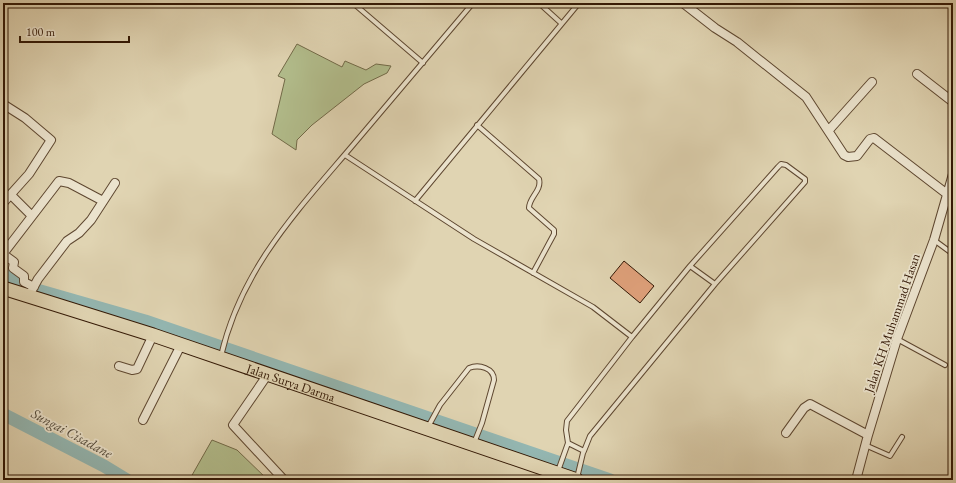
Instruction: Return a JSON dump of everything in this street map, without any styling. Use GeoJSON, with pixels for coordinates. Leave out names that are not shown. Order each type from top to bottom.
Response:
{"type":"FeatureCollection","features":[{"type":"Feature","properties":{"kind":"main road","name":"Jalan Surya Darma"},"geometry":{"type":"LineString","coordinates":[[3,288],[28,289],[153,335],[220,356],[268,374],[474,443],[559,474],[578,478]]}},
{"type":"Feature","properties":{"kind":"street"},"geometry":{"type":"LineString","coordinates":[[683,3],[715,28],[737,42],[806,97],[844,154],[848,157],[857,156],[870,138],[874,138],[947,194]]}},
{"type":"Feature","properties":{"kind":"street"},"geometry":{"type":"LineString","coordinates":[[917,74],[953,102]]}},
{"type":"Feature","properties":{"kind":"street"},"geometry":{"type":"LineString","coordinates":[[829,130],[872,82]]}},
{"type":"Feature","properties":{"kind":"street"},"geometry":{"type":"LineString","coordinates":[[3,104],[24,118],[51,140],[29,174],[3,203]]}},
{"type":"Feature","properties":{"kind":"street","name":"Jalan KH Muhammad Hasan"},"geometry":{"type":"LineString","coordinates":[[856,480],[865,444],[897,339],[934,240],[953,174]]}},
{"type":"Feature","properties":{"kind":"street"},"geometry":{"type":"LineString","coordinates":[[103,201],[78,187],[61,181],[5,246],[4,255],[14,262],[13,268],[24,276],[24,282],[28,289],[67,240],[88,224],[115,183]]}},
{"type":"Feature","properties":{"kind":"street"},"geometry":{"type":"LineString","coordinates":[[11,195],[32,216]]}},
{"type":"Feature","properties":{"kind":"street"},"geometry":{"type":"LineString","coordinates":[[119,366],[132,370],[137,369],[153,335]]}},
{"type":"Feature","properties":{"kind":"street"},"geometry":{"type":"LineString","coordinates":[[143,420],[181,344]]}},
{"type":"Feature","properties":{"kind":"street"},"geometry":{"type":"LineString","coordinates":[[268,374],[233,425],[284,480]]}},
{"type":"Feature","properties":{"kind":"street"},"geometry":{"type":"LineString","coordinates":[[786,433],[804,408],[810,404],[868,435]]}},
{"type":"Feature","properties":{"kind":"lane"},"geometry":{"type":"LineString","coordinates":[[353,3],[423,63]]}},
{"type":"Feature","properties":{"kind":"lane"},"geometry":{"type":"LineString","coordinates":[[220,356],[238,303],[255,270],[277,236],[307,198],[473,3]]}},
{"type":"Feature","properties":{"kind":"lane"},"geometry":{"type":"LineString","coordinates":[[539,3],[561,23]]}},
{"type":"Feature","properties":{"kind":"lane"},"geometry":{"type":"LineString","coordinates":[[415,201],[579,3]]}},
{"type":"Feature","properties":{"kind":"lane"},"geometry":{"type":"LineString","coordinates":[[477,125],[539,179],[539,189],[529,204],[529,208],[554,230],[554,234],[533,273]]}},
{"type":"Feature","properties":{"kind":"lane"},"geometry":{"type":"LineString","coordinates":[[345,155],[474,239],[593,307],[632,337]]}},
{"type":"Feature","properties":{"kind":"lane"},"geometry":{"type":"LineString","coordinates":[[559,474],[568,444],[566,430],[567,421],[632,337],[690,266],[778,167],[781,164],[786,165],[804,179],[805,182],[715,284],[590,436],[584,452],[578,478]]}},
{"type":"Feature","properties":{"kind":"lane"},"geometry":{"type":"LineString","coordinates":[[934,240],[953,254]]}},
{"type":"Feature","properties":{"kind":"lane"},"geometry":{"type":"LineString","coordinates":[[690,266],[715,284]]}},
{"type":"Feature","properties":{"kind":"lane"},"geometry":{"type":"LineString","coordinates":[[897,339],[945,365]]}},
{"type":"Feature","properties":{"kind":"lane"},"geometry":{"type":"LineString","coordinates":[[427,428],[440,405],[469,368],[480,366],[491,371],[494,375],[482,423],[474,443]]}},
{"type":"Feature","properties":{"kind":"lane"},"geometry":{"type":"LineString","coordinates":[[865,444],[890,456],[902,437]]}},
{"type":"Feature","properties":{"kind":"lane"},"geometry":{"type":"LineString","coordinates":[[568,444],[584,452]]}},
{"type":"Feature","properties":{"kind":"green space"},"geometry":{"type":"Polygon","coordinates":[[[297,44],[342,67],[345,61],[366,70],[376,64],[391,66],[387,73],[364,84],[312,125],[297,140],[296,150],[272,134],[285,79],[278,76],[297,44]]]}},
{"type":"Feature","properties":{"kind":"green space"},"geometry":{"type":"Polygon","coordinates":[[[212,440],[237,450],[268,480],[194,480],[191,477],[212,440]]]}},
{"type":"Feature","properties":{"kind":"green space"},"geometry":{"type":"Polygon","coordinates":[[[273,476],[277,480],[268,480],[273,476]]]}},
{"type":"Feature","properties":{"kind":"building"},"geometry":{"type":"Polygon","coordinates":[[[624,261],[654,286],[640,303],[610,278],[624,261]]]}},
{"type":"Feature","properties":{"kind":"waterway"},"geometry":{"type":"LineString","coordinates":[[3,274],[37,290],[145,321],[610,480]]}},
{"type":"Feature","properties":{"kind":"waterway","name":"Sungai Cisadane"},"geometry":{"type":"LineString","coordinates":[[3,414],[104,466],[127,480]]}}]}
